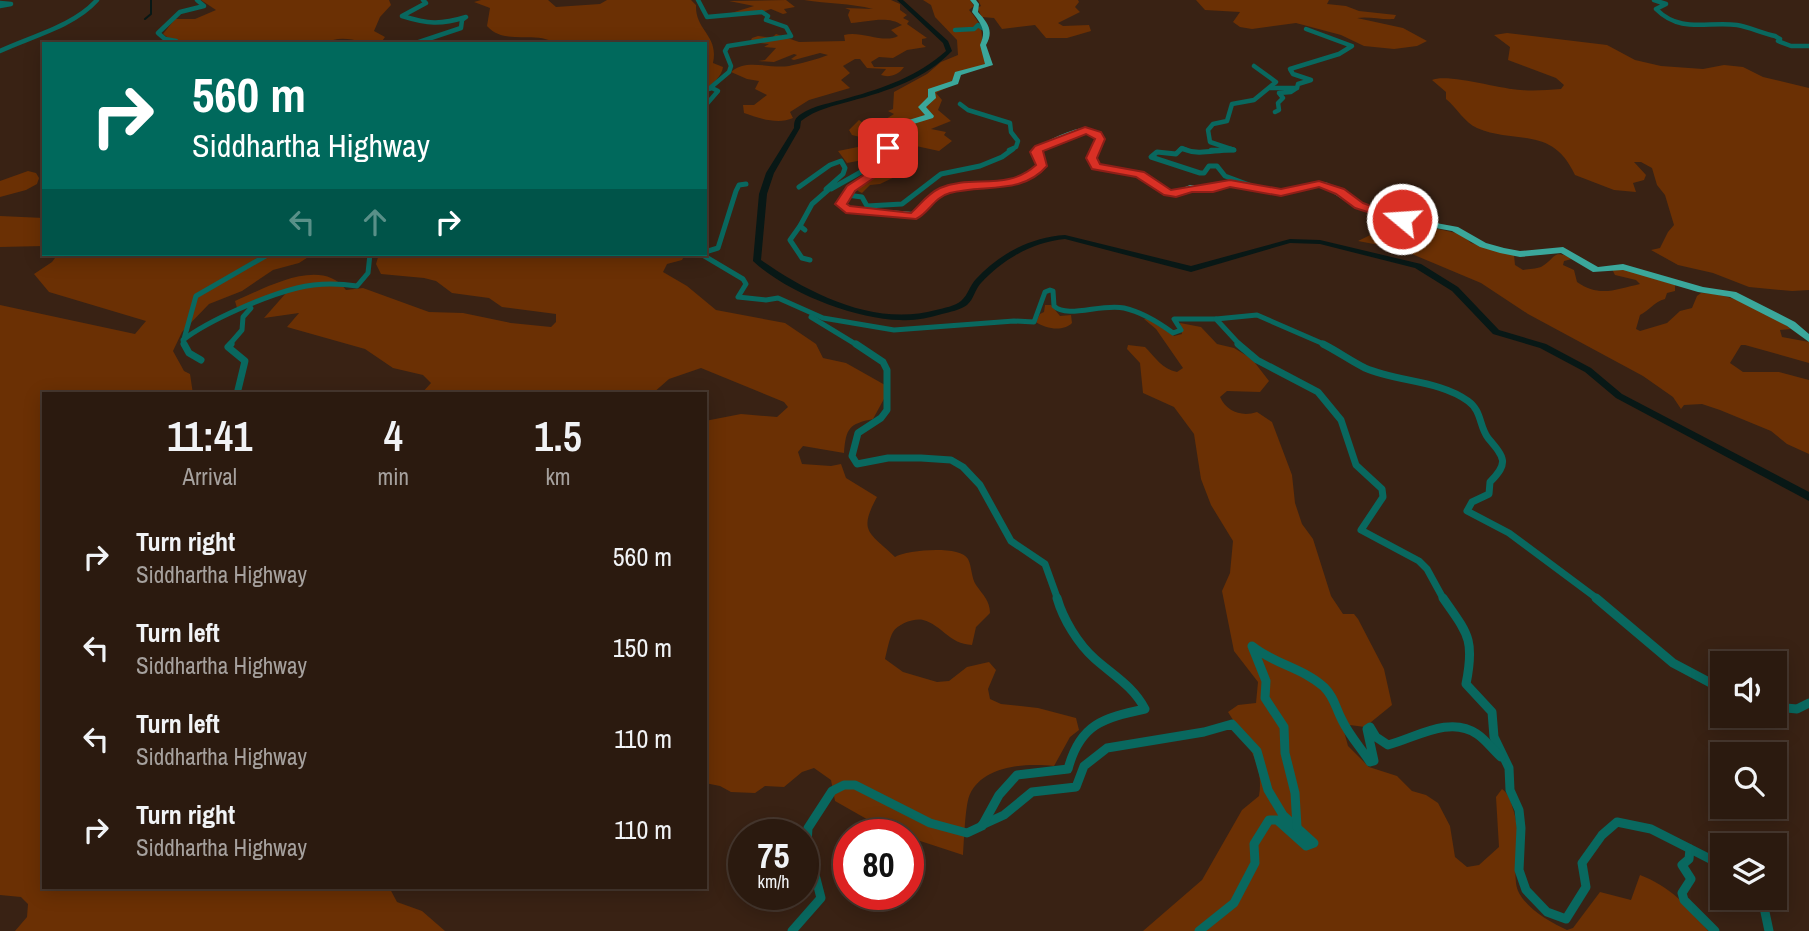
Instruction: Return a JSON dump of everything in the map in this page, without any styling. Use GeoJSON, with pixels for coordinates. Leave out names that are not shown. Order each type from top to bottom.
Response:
{"type":"FeatureCollection","features":[{"type":"Feature","properties":{"kind":"highway"},"geometry":{"type":"LineString","coordinates":[[973,0],[977,5],[975,12],[986,25],[983,45],[989,65],[958,74],[955,82],[931,91],[932,98],[922,107],[930,116],[902,125],[901,128],[910,133],[911,140],[888,148],[884,167],[859,182],[847,195],[841,204],[846,209],[912,216],[917,214],[929,199],[946,190],[1007,184],[1029,177],[1042,166],[1036,152],[1039,149],[1085,130],[1097,134],[1100,139],[1092,158],[1096,167],[1140,175],[1168,193],[1176,194],[1191,188],[1213,188],[1230,184],[1281,192],[1319,184],[1340,191],[1359,206],[1402,219],[1455,229],[1483,245],[1503,251],[1520,254],[1563,250],[1596,270],[1623,267],[1702,290],[1732,295],[1791,324],[1809,339]]}},
{"type":"Feature","properties":{"kind":"street"},"geometry":{"type":"LineString","coordinates":[[0,51],[68,23],[88,10],[97,0]]}},
{"type":"Feature","properties":{"kind":"street"},"geometry":{"type":"LineString","coordinates":[[176,42],[165,39],[158,33],[180,12],[204,6],[197,0]]}},
{"type":"Feature","properties":{"kind":"street"},"geometry":{"type":"LineString","coordinates":[[418,42],[461,28],[462,20],[466,17],[442,24],[421,22],[402,16],[426,3],[423,0]]}},
{"type":"Feature","properties":{"kind":"street"},"geometry":{"type":"LineString","coordinates":[[698,0],[707,17],[762,12],[768,16],[766,20],[786,27],[791,36],[728,46],[725,51],[731,66],[729,72],[708,89]]}},
{"type":"Feature","properties":{"kind":"street"},"geometry":{"type":"LineString","coordinates":[[1654,0],[1666,4],[1656,9],[1660,13],[1693,27],[1743,26],[1775,36],[1780,39],[1778,41],[1788,45],[1809,46]]}},
{"type":"Feature","properties":{"kind":"street"},"geometry":{"type":"LineString","coordinates":[[955,30],[975,29],[978,25],[986,30]]}},
{"type":"Feature","properties":{"kind":"street"},"geometry":{"type":"LineString","coordinates":[[1275,112],[1279,110],[1278,103],[1283,98],[1279,93],[1291,92],[1298,84],[1311,80],[1293,74],[1290,69],[1315,58],[1339,54],[1352,46],[1346,41],[1306,29]]}},
{"type":"Feature","properties":{"kind":"street"},"geometry":{"type":"LineString","coordinates":[[1254,66],[1276,81],[1250,102],[1232,104],[1227,121],[1208,128],[1210,142],[1234,150],[1216,149],[1196,153],[1182,148],[1176,155],[1157,152],[1151,157],[1200,173],[1207,172],[1209,166],[1217,166],[1226,176],[1258,190]]}},
{"type":"Feature","properties":{"kind":"street"},"geometry":{"type":"LineString","coordinates":[[707,104],[718,93],[716,88],[708,89]]}},
{"type":"Feature","properties":{"kind":"street"},"geometry":{"type":"LineString","coordinates":[[1262,90],[1297,88]]}},
{"type":"Feature","properties":{"kind":"street"},"geometry":{"type":"LineString","coordinates":[[847,195],[862,197],[867,206],[902,204],[941,174],[980,166],[1002,157],[1005,152],[1016,147],[1018,141],[1010,123],[968,110],[960,104]]}},
{"type":"Feature","properties":{"kind":"street"},"geometry":{"type":"LineString","coordinates":[[810,260],[802,258],[790,240],[802,228],[812,204],[828,190],[868,168],[881,146],[911,140]]}},
{"type":"Feature","properties":{"kind":"street"},"geometry":{"type":"LineString","coordinates":[[799,187],[816,179],[832,162],[841,161],[845,168],[843,174],[828,190]]}},
{"type":"Feature","properties":{"kind":"street"},"geometry":{"type":"LineString","coordinates":[[707,252],[718,248],[718,233],[728,217],[735,191],[739,185],[746,184]]}},
{"type":"Feature","properties":{"kind":"street"},"geometry":{"type":"LineString","coordinates":[[201,360],[190,355],[184,348],[183,340],[196,296],[266,256]]}},
{"type":"Feature","properties":{"kind":"street"},"geometry":{"type":"LineString","coordinates":[[183,340],[203,325],[309,285],[357,286],[368,274],[370,256]]}},
{"type":"Feature","properties":{"kind":"street"},"geometry":{"type":"LineString","coordinates":[[707,256],[743,279],[746,284],[738,296],[766,300],[778,298],[850,339],[862,350],[883,362],[887,370],[887,410],[881,418],[858,433],[852,456],[857,464],[864,465],[889,457],[926,460],[946,458],[954,461],[985,490],[1011,540],[1038,556],[1047,567],[1067,620],[1089,653],[1123,679],[1142,700],[1145,709],[1102,719],[1092,726],[1077,740],[1068,769],[1058,772],[1020,773],[1010,781],[982,826]]}},
{"type":"Feature","properties":{"kind":"street"},"geometry":{"type":"LineString","coordinates":[[799,309],[822,318],[904,330],[1014,321],[1030,323],[1034,322],[1045,292],[1050,290],[1053,291],[1054,306],[1059,311],[1073,313],[1104,306],[1136,310],[1173,333],[1181,330],[1174,319],[1236,319],[1257,314],[1320,342],[1366,368],[1437,388],[1468,401],[1479,414],[1488,439],[1500,452],[1504,463],[1502,470],[1490,482],[1489,494],[1472,502],[1466,511],[1509,533],[1550,561],[1649,640],[1673,663],[1710,683]]}},
{"type":"Feature","properties":{"kind":"street"},"geometry":{"type":"LineString","coordinates":[[237,392],[244,361],[229,346],[242,330],[243,317],[254,305]]}},
{"type":"Feature","properties":{"kind":"street"},"geometry":{"type":"LineString","coordinates":[[1216,319],[1226,333],[1257,360],[1318,392],[1341,420],[1356,465],[1382,489],[1383,497],[1361,530],[1419,561],[1466,631],[1472,653],[1466,684],[1492,712],[1494,737],[1509,768],[1510,790],[1518,810],[1521,828],[1519,870],[1527,890],[1556,917],[1566,919],[1586,887],[1582,863],[1591,855],[1603,832],[1618,822],[1651,829],[1710,859]]}},
{"type":"Feature","properties":{"kind":"street"},"geometry":{"type":"LineString","coordinates":[[1297,827],[1295,793],[1285,753],[1284,727],[1265,698],[1266,681],[1252,646],[1268,660],[1292,667],[1322,685],[1336,700],[1341,719],[1370,762],[1374,761],[1367,729],[1370,727],[1376,737],[1388,745],[1417,734],[1452,726],[1461,727],[1478,734],[1504,760]]}},
{"type":"Feature","properties":{"kind":"street"},"geometry":{"type":"LineString","coordinates":[[1787,708],[1797,709],[1809,703]]}},
{"type":"Feature","properties":{"kind":"street"},"geometry":{"type":"LineString","coordinates":[[792,931],[821,898],[807,844],[808,828],[832,790],[844,785],[855,785],[930,823],[967,833],[1004,815],[1032,792],[1076,787],[1084,766],[1107,748],[1204,732],[1232,724],[1257,751],[1268,790],[1283,815],[1314,843],[1306,846],[1277,820],[1269,820],[1254,845],[1255,863],[1234,903],[1199,931]]}},
{"type":"Feature","properties":{"kind":"street"},"geometry":{"type":"LineString","coordinates":[[1690,849],[1689,859],[1682,865],[1691,879],[1682,893],[1684,900],[1715,931]]}},
{"type":"Feature","properties":{"kind":"street"},"geometry":{"type":"LineString","coordinates":[[1765,910],[1769,931]]}},
{"type":"Feature","properties":{"kind":"shaded area"},"geometry":{"type":"Polygon","coordinates":[[[201,0],[389,0],[391,5],[380,17],[374,31],[385,37],[381,42],[338,39],[328,42],[173,42],[163,34],[175,19],[195,19],[216,10],[201,0]]]}},
{"type":"Feature","properties":{"kind":"shaded area"},"geometry":{"type":"Polygon","coordinates":[[[548,0],[556,7],[600,4],[607,0],[691,0],[696,5],[699,21],[713,46],[713,63],[723,67],[717,79],[707,87],[707,42],[552,42],[539,38],[503,36],[487,26],[490,8],[474,2],[548,0]]]}},
{"type":"Feature","properties":{"kind":"shaded area"},"geometry":{"type":"Polygon","coordinates":[[[786,0],[795,7],[784,9],[787,13],[783,14],[771,9],[731,13],[754,6],[729,1],[786,0]]]}},
{"type":"Feature","properties":{"kind":"shaded area"},"geometry":{"type":"Polygon","coordinates":[[[804,0],[891,0],[900,4],[900,10],[907,15],[903,18],[909,21],[907,24],[927,38],[922,39],[922,44],[926,47],[907,50],[893,58],[879,57],[871,62],[874,67],[904,67],[897,74],[890,76],[881,75],[886,69],[867,68],[860,59],[855,59],[843,66],[850,73],[841,80],[850,88],[809,100],[790,112],[793,118],[775,121],[744,113],[743,105],[754,105],[767,95],[755,89],[759,81],[731,72],[751,65],[789,66],[828,55],[820,53],[794,60],[791,59],[797,55],[794,54],[774,62],[758,61],[765,60],[776,48],[764,47],[769,44],[750,42],[752,38],[772,38],[776,34],[799,42],[845,41],[844,35],[857,34],[886,39],[898,36],[891,30],[902,25],[890,20],[851,23],[848,15],[850,10],[845,8],[873,9],[804,0]]]}},
{"type":"Feature","properties":{"kind":"shaded area"},"geometry":{"type":"Polygon","coordinates":[[[923,0],[970,0],[974,6],[969,10],[980,25],[987,64],[955,74],[950,86],[936,93],[942,100],[938,110],[951,121],[931,129],[946,132],[944,135],[952,141],[939,151],[916,146],[912,148],[903,161],[903,173],[880,184],[870,185],[862,193],[858,191],[859,186],[872,175],[888,168],[889,149],[916,138],[911,133],[910,137],[886,143],[874,157],[847,163],[838,151],[858,147],[868,139],[852,135],[849,130],[859,120],[873,131],[896,132],[898,129],[886,119],[894,114],[888,111],[893,109],[894,92],[927,74],[941,62],[958,55],[957,40],[935,17],[931,5],[923,0]]]}},
{"type":"Feature","properties":{"kind":"shaded area"},"geometry":{"type":"Polygon","coordinates":[[[978,0],[1078,0],[1075,7],[1080,12],[1058,23],[1063,26],[1089,25],[1091,31],[1067,38],[1046,38],[1035,25],[1002,29],[994,18],[982,17],[977,8],[981,6],[978,0]]]}},
{"type":"Feature","properties":{"kind":"shaded area"},"geometry":{"type":"Polygon","coordinates":[[[1196,0],[1329,0],[1327,4],[1396,15],[1394,19],[1357,18],[1403,28],[1427,41],[1417,46],[1394,49],[1364,46],[1341,35],[1296,23],[1252,29],[1240,27],[1233,22],[1240,12],[1205,10],[1196,0]]]}},
{"type":"Feature","properties":{"kind":"shaded area"},"geometry":{"type":"Polygon","coordinates":[[[1507,33],[1607,45],[1635,60],[1661,66],[1703,69],[1724,65],[1743,67],[1763,77],[1809,88],[1809,290],[1749,287],[1713,273],[1678,265],[1651,250],[1660,248],[1674,225],[1665,195],[1657,185],[1652,168],[1641,162],[1634,162],[1646,175],[1644,180],[1633,183],[1636,192],[1614,190],[1575,175],[1566,159],[1556,149],[1544,143],[1492,133],[1468,122],[1446,99],[1446,92],[1432,80],[1449,78],[1526,90],[1561,89],[1564,85],[1556,78],[1508,60],[1510,47],[1494,35],[1507,33]]]}},
{"type":"Feature","properties":{"kind":"shaded area"},"geometry":{"type":"Polygon","coordinates":[[[28,171],[36,173],[39,178],[37,184],[0,197],[0,181],[28,171]]]}},
{"type":"Feature","properties":{"kind":"shaded area"},"geometry":{"type":"Polygon","coordinates":[[[0,216],[42,218],[42,246],[0,247],[0,216]]]}},
{"type":"Feature","properties":{"kind":"shaded area"},"geometry":{"type":"Polygon","coordinates":[[[1392,219],[1461,234],[1471,243],[1514,255],[1515,265],[1523,270],[1541,267],[1561,254],[1572,259],[1564,261],[1563,265],[1574,270],[1577,282],[1593,290],[1616,290],[1640,284],[1636,280],[1615,275],[1612,269],[1627,270],[1675,285],[1675,291],[1667,293],[1665,299],[1640,315],[1636,329],[1640,331],[1667,323],[1680,311],[1692,308],[1701,293],[1737,300],[1770,316],[1791,329],[1780,330],[1782,337],[1809,342],[1809,363],[1741,345],[1730,363],[1743,372],[1779,372],[1809,380],[1809,454],[1787,444],[1771,431],[1720,410],[1702,404],[1684,405],[1681,409],[1673,397],[1643,376],[1528,314],[1481,283],[1400,249],[1358,241],[1393,224],[1392,219]]]}},
{"type":"Feature","properties":{"kind":"shaded area"},"geometry":{"type":"Polygon","coordinates":[[[56,256],[310,256],[299,263],[273,270],[242,291],[209,304],[182,332],[173,351],[184,371],[190,374],[193,392],[42,392],[42,889],[390,889],[397,902],[422,911],[445,931],[15,931],[27,917],[28,904],[21,897],[0,895],[0,305],[135,334],[146,321],[49,292],[34,274],[56,256]]]}},
{"type":"Feature","properties":{"kind":"shaded area"},"geometry":{"type":"Polygon","coordinates":[[[378,256],[684,256],[682,260],[667,264],[663,272],[687,286],[716,310],[785,323],[816,344],[823,358],[846,363],[885,385],[885,397],[873,419],[850,428],[844,453],[803,446],[798,452],[802,464],[841,464],[846,478],[877,497],[867,525],[873,536],[895,557],[910,552],[933,550],[963,555],[968,559],[974,582],[987,602],[990,613],[976,627],[972,645],[951,638],[930,622],[907,622],[893,632],[885,659],[903,672],[937,682],[949,681],[967,667],[989,662],[996,670],[988,689],[990,699],[1001,704],[1038,708],[1076,718],[1079,730],[1070,737],[1054,766],[1007,768],[976,784],[967,806],[963,855],[924,842],[924,819],[867,819],[835,801],[831,780],[814,768],[802,772],[784,787],[765,786],[755,793],[731,792],[707,783],[707,421],[741,414],[777,417],[788,407],[784,402],[701,368],[669,379],[654,392],[423,392],[431,383],[423,375],[393,368],[365,349],[287,327],[299,313],[264,318],[286,293],[237,308],[235,301],[277,283],[308,275],[335,280],[346,290],[363,288],[429,312],[463,313],[511,323],[551,327],[556,322],[556,314],[502,307],[489,298],[452,293],[436,281],[381,274],[376,264],[378,256]]]}},
{"type":"Feature","properties":{"kind":"shaded area"},"geometry":{"type":"Polygon","coordinates":[[[1045,305],[1051,305],[1060,316],[1071,315],[1072,323],[1064,328],[1054,328],[1036,322],[1044,312],[1045,305]]]}},
{"type":"Feature","properties":{"kind":"shaded area"},"geometry":{"type":"Polygon","coordinates":[[[1148,318],[1174,336],[1182,334],[1180,323],[1201,327],[1217,344],[1234,348],[1252,359],[1269,381],[1260,392],[1227,391],[1220,397],[1236,412],[1257,412],[1272,422],[1292,475],[1295,503],[1302,524],[1313,539],[1331,596],[1343,614],[1354,614],[1358,619],[1384,669],[1392,705],[1365,727],[1342,724],[1348,746],[1369,767],[1397,776],[1412,791],[1426,795],[1438,803],[1450,826],[1455,857],[1467,867],[1479,865],[1499,847],[1496,797],[1502,789],[1510,799],[1516,822],[1515,873],[1518,891],[1528,905],[1560,927],[1567,930],[1573,928],[1600,892],[1631,900],[1640,875],[1678,898],[1708,931],[1143,931],[1202,880],[1242,810],[1259,796],[1260,784],[1252,752],[1228,712],[1238,705],[1256,703],[1258,682],[1234,651],[1222,591],[1230,573],[1233,541],[1211,505],[1201,479],[1194,434],[1174,407],[1143,393],[1140,363],[1127,349],[1128,345],[1145,347],[1167,368],[1177,372],[1183,368],[1156,329],[1144,319],[1148,318]]]}},
{"type":"Feature","properties":{"kind":"waterway"},"geometry":{"type":"LineString","coordinates":[[145,19],[151,14],[151,0]]}},
{"type":"Feature","properties":{"kind":"waterway"},"geometry":{"type":"LineString","coordinates":[[900,0],[946,42],[949,51],[929,68],[904,81],[816,109],[803,116],[798,120],[797,128],[770,173],[763,194],[757,261],[798,287],[822,299],[873,315],[899,318],[924,316],[964,302],[975,284],[995,265],[1029,245],[1053,238],[1065,237],[1191,269],[1290,241],[1320,242],[1418,266],[1455,289],[1496,332],[1543,346],[1588,370],[1619,396],[1809,497]]}},
{"type":"Feature","properties":{"kind":"route"},"geometry":{"type":"LineString","coordinates":[[888,148],[884,167],[851,188],[841,204],[846,209],[912,216],[917,214],[929,199],[946,190],[1007,184],[1029,177],[1037,173],[1042,166],[1036,152],[1039,149],[1085,130],[1097,134],[1100,139],[1092,158],[1096,167],[1140,175],[1168,193],[1176,194],[1191,188],[1213,188],[1230,184],[1281,192],[1319,184],[1340,191],[1359,206],[1402,219]]}}]}
